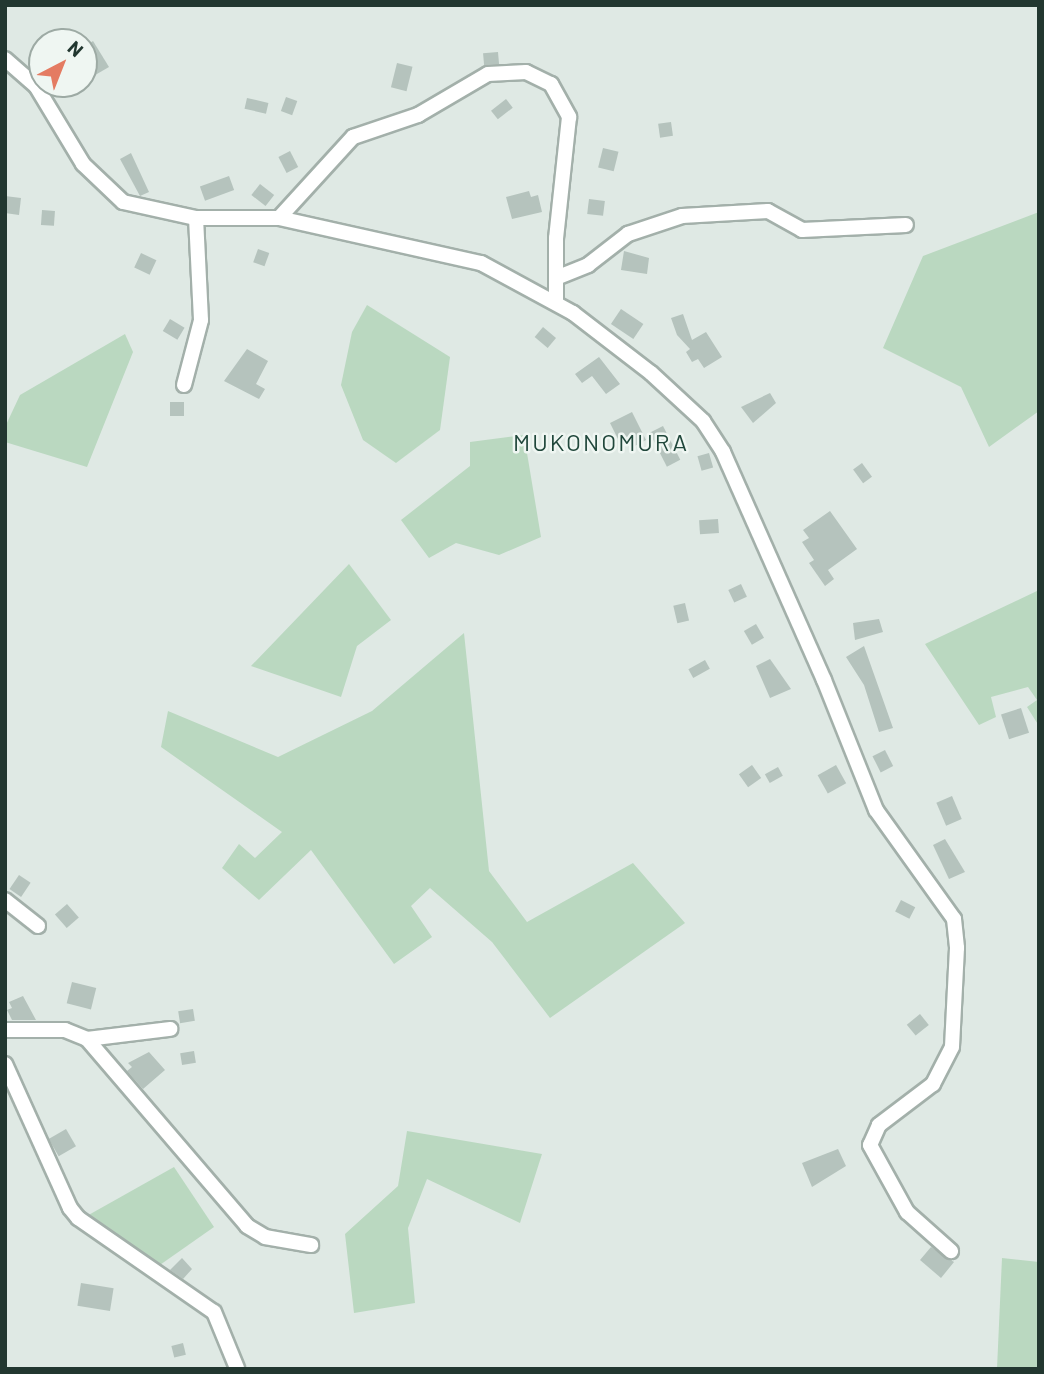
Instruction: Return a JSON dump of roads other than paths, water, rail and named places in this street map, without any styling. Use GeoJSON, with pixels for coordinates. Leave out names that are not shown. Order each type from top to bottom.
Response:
{"type":"FeatureCollection","features":[{"type":"Feature","properties":{"kind":"street"},"geometry":{"type":"LineString","coordinates":[[5,59],[36,86],[83,164],[113,195],[141,209],[196,218],[279,218],[454,255],[498,270],[556,302],[651,373],[715,438],[824,680],[872,802],[895,842],[954,919],[957,948],[952,1047],[933,1084],[880,1125],[870,1145],[907,1212],[951,1251]]}},
{"type":"Feature","properties":{"kind":"street"},"geometry":{"type":"LineString","coordinates":[[279,218],[353,137],[418,115],[488,74],[526,72],[551,84],[569,117],[555,238],[556,302]]}},
{"type":"Feature","properties":{"kind":"street"},"geometry":{"type":"LineString","coordinates":[[556,278],[588,265],[628,234],[682,216],[768,211],[802,229],[906,225]]}},
{"type":"Feature","properties":{"kind":"street"},"geometry":{"type":"LineString","coordinates":[[184,385],[201,320],[196,218]]}},
{"type":"Feature","properties":{"kind":"street"},"geometry":{"type":"LineString","coordinates":[[5,900],[38,926]]}},
{"type":"Feature","properties":{"kind":"street"},"geometry":{"type":"LineString","coordinates":[[88,1039],[170,1029]]}},
{"type":"Feature","properties":{"kind":"street"},"geometry":{"type":"LineString","coordinates":[[5,1030],[65,1030],[88,1039],[247,1226],[265,1237],[311,1245]]}},
{"type":"Feature","properties":{"kind":"street"},"geometry":{"type":"LineString","coordinates":[[5,1064],[70,1208],[78,1218],[214,1312],[237,1368]]}},
{"type":"Feature","properties":{"kind":"district","name":"MUKONOMURA"},"geometry":{"type":"Point","coordinates":[601,442]}}]}
